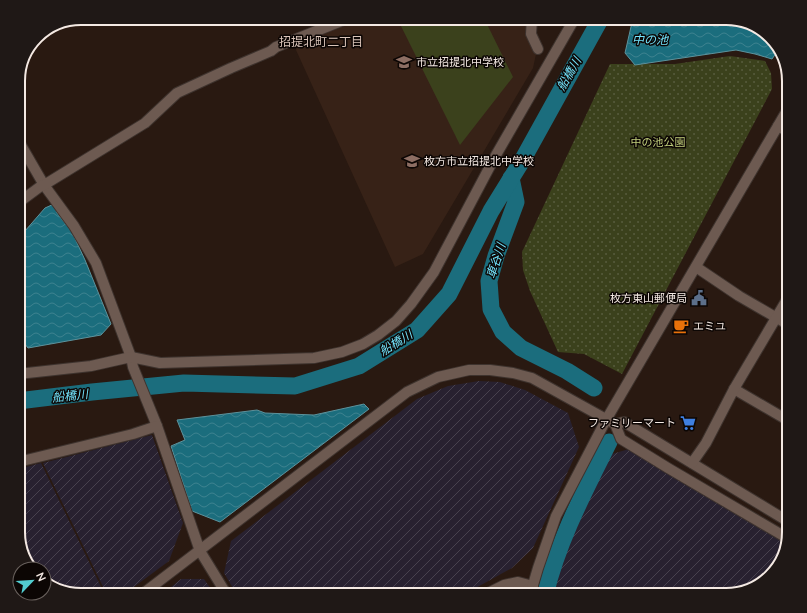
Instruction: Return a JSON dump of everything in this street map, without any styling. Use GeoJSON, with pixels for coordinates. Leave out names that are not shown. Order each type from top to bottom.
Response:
{"type":"FeatureCollection","features":[{"type":"Feature","properties":{"kind":"street"},"geometry":{"type":"LineString","coordinates":[[25,198],[41,186],[145,123],[177,93],[276,48],[332,25]]}},
{"type":"Feature","properties":{"kind":"street"},"geometry":{"type":"LineString","coordinates":[[531,25],[531,34],[538,49]]}},
{"type":"Feature","properties":{"kind":"street"},"geometry":{"type":"LineString","coordinates":[[25,373],[132,362],[160,363],[314,358],[342,352],[363,344],[378,335],[396,321],[412,304],[434,272],[496,155],[571,25]]}},
{"type":"Feature","properties":{"kind":"street"},"geometry":{"type":"LineString","coordinates":[[533,588],[556,516],[696,267],[782,119]]}},
{"type":"Feature","properties":{"kind":"street"},"geometry":{"type":"LineString","coordinates":[[778,126],[782,128]]}},
{"type":"Feature","properties":{"kind":"street"},"geometry":{"type":"LineString","coordinates":[[25,152],[44,185],[74,226],[96,263],[157,426],[200,551],[223,588]]}},
{"type":"Feature","properties":{"kind":"street"},"geometry":{"type":"LineString","coordinates":[[696,267],[739,296],[782,321]]}},
{"type":"Feature","properties":{"kind":"street"},"geometry":{"type":"LineString","coordinates":[[692,463],[706,443],[734,389],[782,307]]}},
{"type":"Feature","properties":{"kind":"street"},"geometry":{"type":"LineString","coordinates":[[150,588],[406,392],[438,377],[468,370],[490,370],[513,373],[532,378],[610,422],[622,438],[668,468],[782,535]]}},
{"type":"Feature","properties":{"kind":"street"},"geometry":{"type":"LineString","coordinates":[[734,389],[782,417]]}},
{"type":"Feature","properties":{"kind":"street"},"geometry":{"type":"LineString","coordinates":[[610,422],[624,422],[782,518]]}},
{"type":"Feature","properties":{"kind":"street"},"geometry":{"type":"LineString","coordinates":[[25,460],[133,434],[157,426]]}},
{"type":"Feature","properties":{"kind":"street"},"geometry":{"type":"LineString","coordinates":[[498,588],[518,582],[528,588]]}},
{"type":"Feature","properties":{"kind":"shaded area","name":"枚方市立招提北中学校"},"geometry":{"type":"Polygon","coordinates":[[[345,25],[530,25],[529,36],[536,54],[533,68],[423,254],[395,267],[296,50],[299,43],[345,25]]]}},
{"type":"Feature","properties":{"kind":"shaded area"},"geometry":{"type":"Polygon","coordinates":[[[479,381],[500,382],[525,390],[568,413],[579,447],[533,548],[512,568],[476,588],[233,588],[224,573],[231,541],[417,399],[448,386],[479,381]]]}},
{"type":"Feature","properties":{"kind":"shaded area"},"geometry":{"type":"Polygon","coordinates":[[[152,435],[183,523],[169,561],[132,588],[104,588],[43,463],[152,435]]]}},
{"type":"Feature","properties":{"kind":"shaded area"},"geometry":{"type":"Polygon","coordinates":[[[629,449],[781,541],[776,557],[766,572],[751,582],[733,588],[556,588],[559,573],[579,517],[612,454],[629,449]]]}},
{"type":"Feature","properties":{"kind":"shaded area"},"geometry":{"type":"Polygon","coordinates":[[[41,463],[102,588],[74,588],[63,585],[52,579],[52,561],[34,561],[27,546],[25,535],[25,467],[41,463]]]}},
{"type":"Feature","properties":{"kind":"shaded area"},"geometry":{"type":"Polygon","coordinates":[[[181,579],[204,579],[210,588],[170,588],[181,579]]]}},
{"type":"Feature","properties":{"kind":"green space"},"geometry":{"type":"Polygon","coordinates":[[[400,25],[487,25],[513,77],[460,145],[400,25]]]}},
{"type":"Feature","properties":{"kind":"green space","name":"中の池公園"},"geometry":{"type":"Polygon","coordinates":[[[730,56],[765,61],[771,73],[772,89],[622,374],[584,354],[558,352],[530,291],[523,270],[522,252],[610,64],[675,64],[730,56]]]}},
{"type":"Feature","properties":{"kind":"water","name":"中の池"},"geometry":{"type":"Polygon","coordinates":[[[631,25],[733,25],[751,31],[766,41],[775,55],[772,59],[736,50],[635,65],[625,53],[631,25]]]}},
{"type":"Feature","properties":{"kind":"water"},"geometry":{"type":"Polygon","coordinates":[[[54,204],[57,213],[72,232],[111,324],[101,335],[28,348],[25,344],[25,231],[45,208],[54,204]]]}},
{"type":"Feature","properties":{"kind":"water"},"geometry":{"type":"Polygon","coordinates":[[[364,404],[369,409],[220,522],[192,511],[171,446],[185,440],[177,420],[257,410],[265,413],[314,415],[364,404]]]}},
{"type":"Feature","properties":{"kind":"waterway","name":"船橋川"},"geometry":{"type":"LineString","coordinates":[[25,400],[184,383],[295,386],[359,366],[417,330],[449,294],[491,211],[523,159],[597,25]]}},
{"type":"Feature","properties":{"kind":"waterway","name":"車谷川"},"geometry":{"type":"LineString","coordinates":[[511,178],[516,202],[496,256],[489,281],[491,309],[503,332],[521,348],[567,371],[594,388]]}},
{"type":"Feature","properties":{"kind":"waterway","name":"車谷川"},"geometry":{"type":"LineString","coordinates":[[547,588],[564,536],[609,442]]}},
{"type":"Feature","properties":{"kind":"place","name":"市立招提北中学校"},"geometry":{"type":"Point","coordinates":[404,62]}},
{"type":"Feature","properties":{"kind":"place","name":"枚方市立招提北中学校"},"geometry":{"type":"Point","coordinates":[412,161]}},
{"type":"Feature","properties":{"kind":"place","name":"枚方東山郵便局"},"geometry":{"type":"Point","coordinates":[699,298]}},
{"type":"Feature","properties":{"kind":"place","name":"エミユ"},"geometry":{"type":"Point","coordinates":[681,326]}},
{"type":"Feature","properties":{"kind":"place","name":"ファミリーマート"},"geometry":{"type":"Point","coordinates":[688,423]}},
{"type":"Feature","properties":{"kind":"district","name":"招提北町二丁目"},"geometry":{"type":"Point","coordinates":[321,42]}}]}
